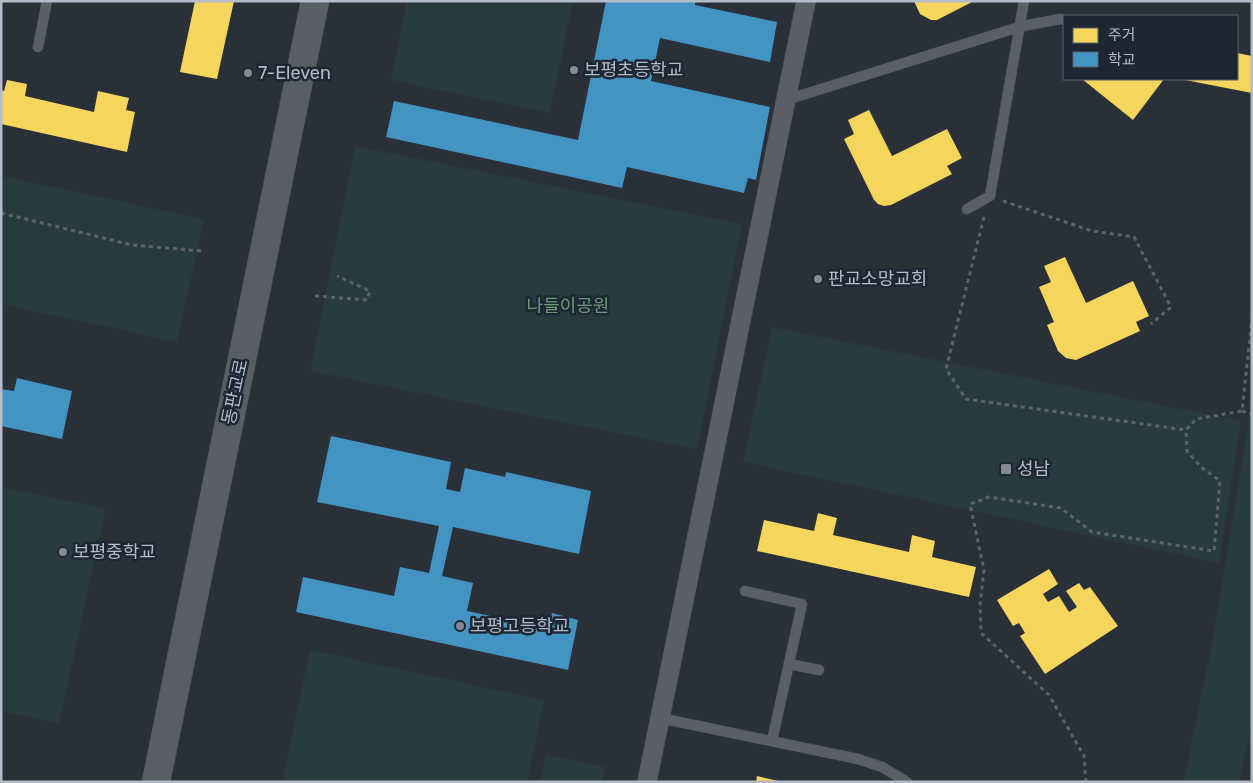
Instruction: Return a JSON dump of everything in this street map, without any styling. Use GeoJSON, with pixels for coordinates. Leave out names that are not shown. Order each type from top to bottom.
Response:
{"type":"FeatureCollection","features":[{"type":"Feature","properties":{"kind":"main road","name":"동판교로"},"geometry":{"type":"LineString","coordinates":[[156,782],[315,1]]}},
{"type":"Feature","properties":{"kind":"street"},"geometry":{"type":"LineString","coordinates":[[648,782],[806,1]]}},
{"type":"Feature","properties":{"kind":"lane"},"geometry":{"type":"LineString","coordinates":[[38,47],[47,1]]}},
{"type":"Feature","properties":{"kind":"lane"},"geometry":{"type":"LineString","coordinates":[[967,210],[990,196],[1024,1]]}},
{"type":"Feature","properties":{"kind":"lane"},"geometry":{"type":"LineString","coordinates":[[786,100],[1019,27],[1063,20]]}},
{"type":"Feature","properties":{"kind":"lane"},"geometry":{"type":"LineString","coordinates":[[745,591],[802,604],[772,741]]}},
{"type":"Feature","properties":{"kind":"lane"},"geometry":{"type":"LineString","coordinates":[[789,664],[819,670]]}},
{"type":"Feature","properties":{"kind":"lane"},"geometry":{"type":"LineString","coordinates":[[660,718],[858,759],[882,767],[907,782]]}},
{"type":"Feature","properties":{"kind":"path"},"geometry":{"type":"LineString","coordinates":[[1151,324],[1171,307],[1134,237],[1092,231],[990,196],[946,369],[966,399],[1186,430]]}},
{"type":"Feature","properties":{"kind":"path"},"geometry":{"type":"LineString","coordinates":[[1,213],[132,244],[202,251]]}},
{"type":"Feature","properties":{"kind":"path"},"geometry":{"type":"LineString","coordinates":[[315,296],[367,300],[370,291],[337,276]]}},
{"type":"Feature","properties":{"kind":"path"},"geometry":{"type":"LineString","coordinates":[[1242,411],[1252,319]]}},
{"type":"Feature","properties":{"kind":"path"},"geometry":{"type":"LineString","coordinates":[[1086,782],[1084,756],[1050,695],[981,633],[980,605],[984,570],[970,504],[989,497],[1061,508],[1092,532],[1214,551],[1220,481],[1201,467],[1187,451],[1186,430],[1196,419],[1242,411],[1252,414]]}},
{"type":"Feature","properties":{"kind":"green space"},"geometry":{"type":"Polygon","coordinates":[[[407,1],[573,1],[550,113],[391,80],[407,1]]]}},
{"type":"Feature","properties":{"kind":"green space","name":"나들이공원"},"geometry":{"type":"Polygon","coordinates":[[[355,146],[742,224],[697,449],[310,371],[355,146]]]}},
{"type":"Feature","properties":{"kind":"green space"},"geometry":{"type":"Polygon","coordinates":[[[1,176],[204,219],[177,342],[1,304],[1,176]]]}},
{"type":"Feature","properties":{"kind":"green space"},"geometry":{"type":"Polygon","coordinates":[[[772,327],[1241,421],[1219,563],[743,462],[772,327]]]}},
{"type":"Feature","properties":{"kind":"green space"},"geometry":{"type":"Polygon","coordinates":[[[1252,383],[1252,722],[1239,782],[1184,782],[1214,633],[1247,431],[1252,383]]]}},
{"type":"Feature","properties":{"kind":"green space"},"geometry":{"type":"Polygon","coordinates":[[[1,487],[106,509],[59,723],[1,711],[1,487]]]}},
{"type":"Feature","properties":{"kind":"green space"},"geometry":{"type":"Polygon","coordinates":[[[310,650],[544,700],[527,782],[282,782],[310,650]]]}},
{"type":"Feature","properties":{"kind":"green space"},"geometry":{"type":"Polygon","coordinates":[[[546,755],[605,767],[602,782],[540,782],[546,755]]]}},
{"type":"Feature","properties":{"kind":"building: 주거"},"geometry":{"type":"Polygon","coordinates":[[[195,1],[234,1],[217,79],[180,72],[195,1]]]}},
{"type":"Feature","properties":{"kind":"building: 주거"},"geometry":{"type":"Polygon","coordinates":[[[914,1],[974,1],[937,20],[931,20],[920,14],[914,1]]]}},
{"type":"Feature","properties":{"kind":"building: 주거"},"geometry":{"type":"Polygon","coordinates":[[[1238,53],[1252,56],[1252,93],[1185,80],[1238,80],[1238,53]]]}},
{"type":"Feature","properties":{"kind":"building: 주거"},"geometry":{"type":"Polygon","coordinates":[[[7,80],[27,84],[25,96],[94,112],[98,91],[129,98],[126,110],[135,112],[127,152],[1,124],[1,90],[4,91],[7,80]]]}},
{"type":"Feature","properties":{"kind":"building: 주거"},"geometry":{"type":"Polygon","coordinates":[[[1083,80],[1163,80],[1133,120],[1083,80]]]}},
{"type":"Feature","properties":{"kind":"building: 주거"},"geometry":{"type":"Polygon","coordinates":[[[869,110],[892,156],[947,129],[962,158],[947,166],[952,174],[891,205],[884,206],[878,204],[874,200],[844,139],[854,134],[848,120],[869,110]]]}},
{"type":"Feature","properties":{"kind":"building: 주거"},"geometry":{"type":"Polygon","coordinates":[[[1065,257],[1086,303],[1133,281],[1149,316],[1136,322],[1140,331],[1076,360],[1066,358],[1058,351],[1047,325],[1054,322],[1039,287],[1051,282],[1044,266],[1065,257]]]}},
{"type":"Feature","properties":{"kind":"building: 주거"},"geometry":{"type":"Polygon","coordinates":[[[818,513],[837,518],[833,535],[909,552],[912,535],[935,541],[932,557],[976,567],[969,597],[757,551],[764,520],[814,531],[818,513]]]}},
{"type":"Feature","properties":{"kind":"building: 주거"},"geometry":{"type":"Polygon","coordinates":[[[1049,569],[1058,584],[1043,594],[1048,602],[1059,596],[1069,612],[1077,607],[1066,591],[1079,583],[1084,590],[1090,587],[1118,626],[1045,674],[1020,636],[1025,633],[1019,623],[1013,626],[997,600],[1049,569]]]}},
{"type":"Feature","properties":{"kind":"building: 주거"},"geometry":{"type":"Polygon","coordinates":[[[757,776],[778,781],[778,782],[756,782],[757,776]]]}},
{"type":"Feature","properties":{"kind":"building: 학교"},"geometry":{"type":"Polygon","coordinates":[[[606,1],[695,1],[695,5],[777,22],[770,62],[660,38],[651,81],[770,107],[756,180],[748,178],[744,193],[627,167],[622,188],[386,137],[394,101],[578,140],[606,1]]]}},
{"type":"Feature","properties":{"kind":"building: 학교"},"geometry":{"type":"Polygon","coordinates":[[[17,378],[72,391],[62,439],[1,426],[1,389],[14,391],[17,378]]]}},
{"type":"Feature","properties":{"kind":"building: 학교"},"geometry":{"type":"Polygon","coordinates":[[[331,436],[451,462],[446,489],[460,492],[465,468],[505,477],[506,472],[591,491],[579,554],[453,527],[442,576],[473,583],[467,611],[548,628],[552,613],[578,620],[568,670],[296,612],[303,577],[394,596],[400,567],[429,573],[439,526],[317,502],[331,436]]]}},
{"type":"Feature","properties":{"kind":"place","name":"보평초등학교"},"geometry":{"type":"Point","coordinates":[574,70]}},
{"type":"Feature","properties":{"kind":"place","name":"7-Eleven"},"geometry":{"type":"Point","coordinates":[248,73]}},
{"type":"Feature","properties":{"kind":"place","name":"판교소망교회"},"geometry":{"type":"Point","coordinates":[818,279]}},
{"type":"Feature","properties":{"kind":"place","name":"성남"},"geometry":{"type":"Point","coordinates":[1006,469]}},
{"type":"Feature","properties":{"kind":"place","name":"보평중학교"},"geometry":{"type":"Point","coordinates":[63,552]}},
{"type":"Feature","properties":{"kind":"place","name":"보평고등학교"},"geometry":{"type":"Point","coordinates":[460,626]}}]}
